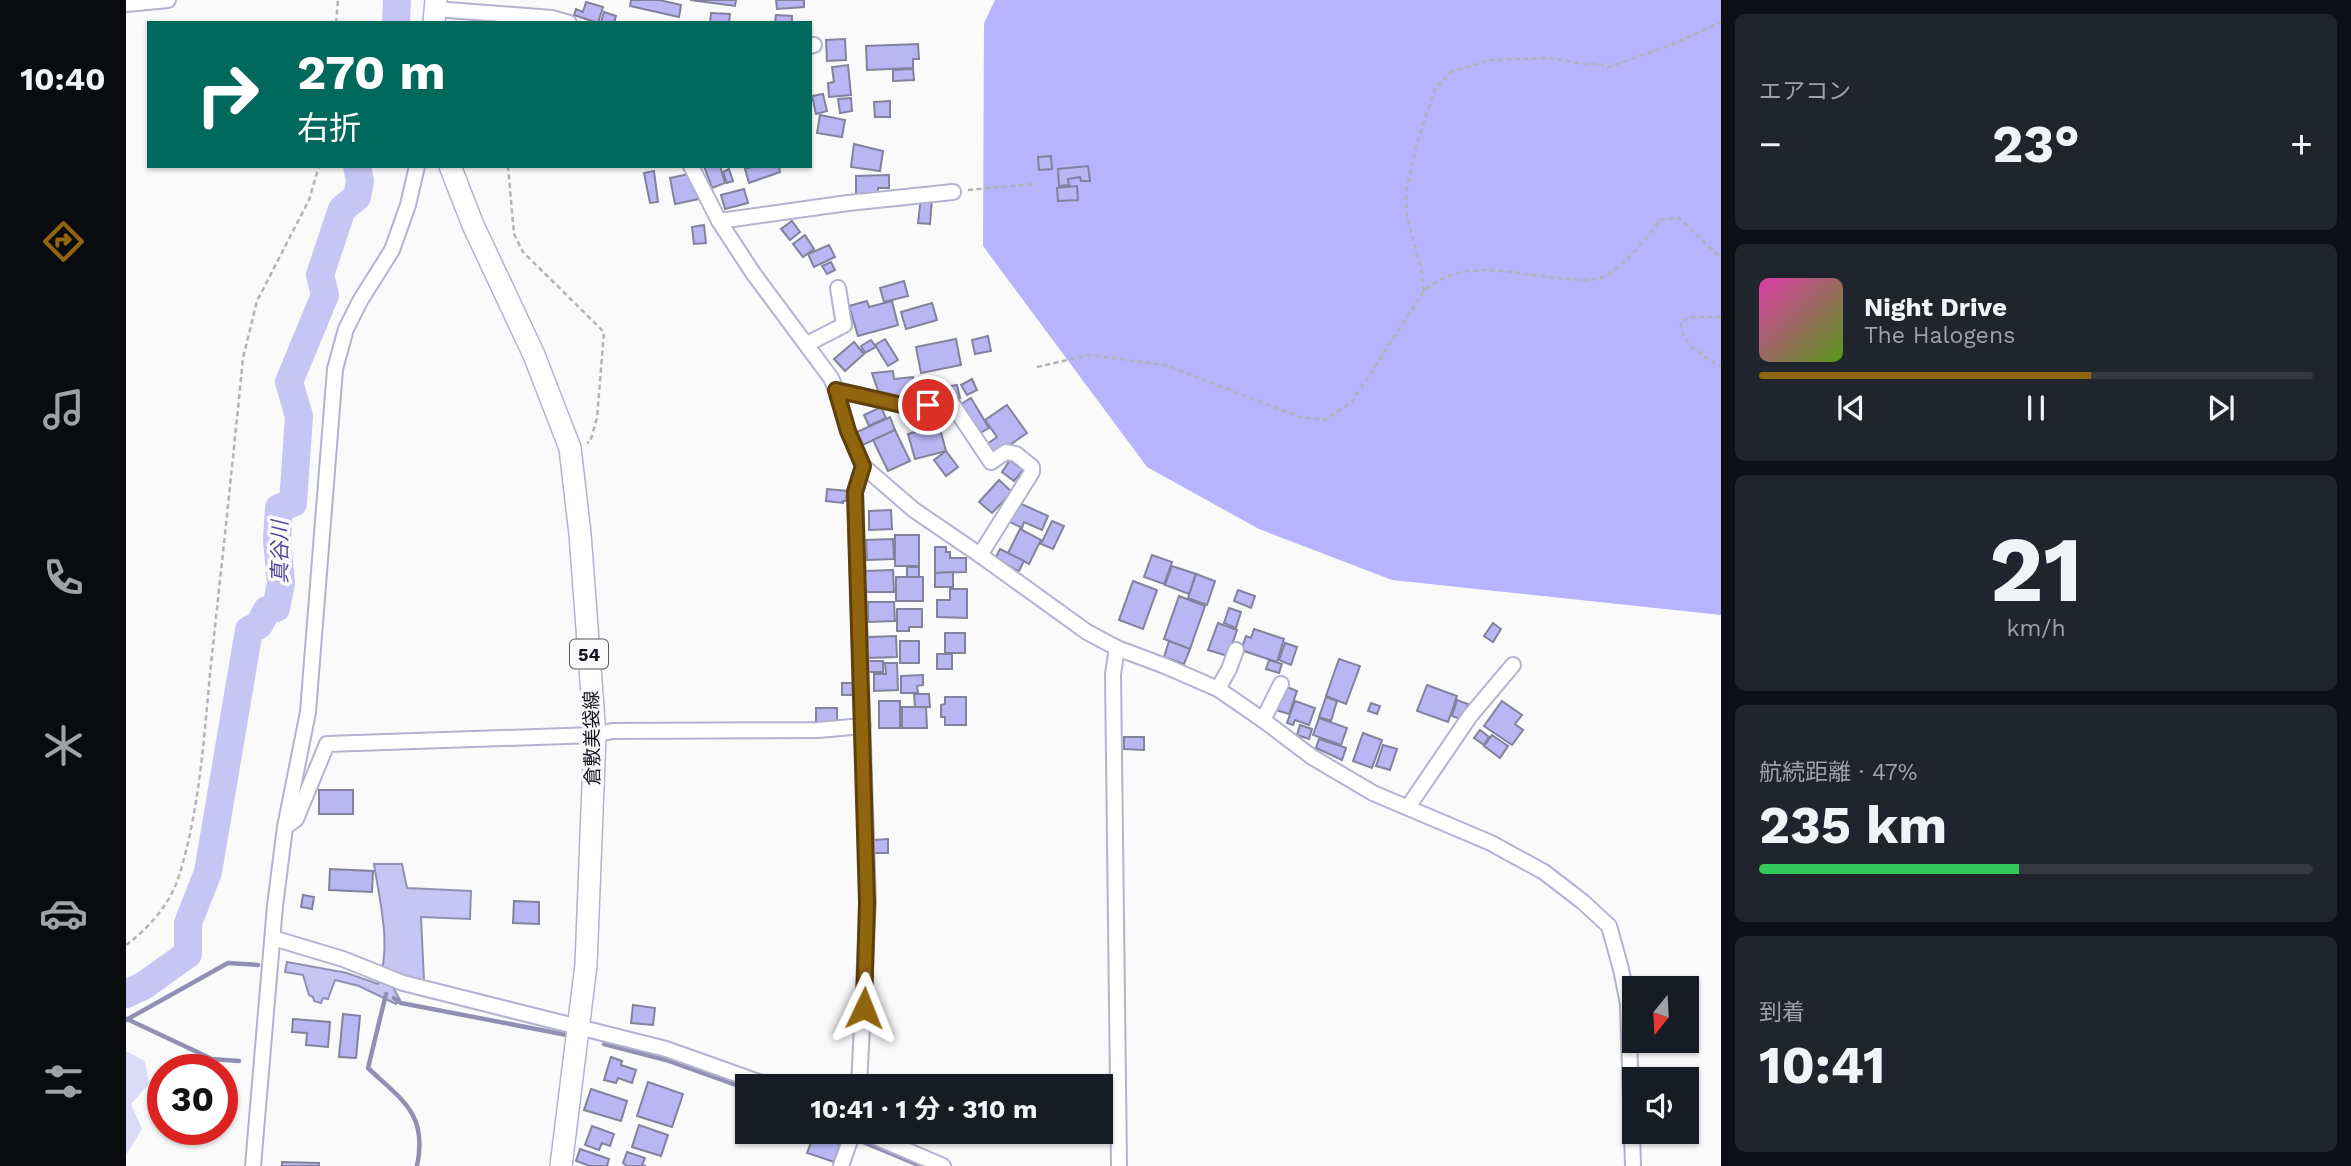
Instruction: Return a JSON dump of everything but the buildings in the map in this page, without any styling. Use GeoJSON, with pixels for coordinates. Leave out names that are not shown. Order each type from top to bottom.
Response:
{"type":"FeatureCollection","features":[{"type":"Feature","properties":{"kind":"main road","name":"倉敷美袋線"},"geometry":{"type":"LineString","coordinates":[[451,168],[473,225],[534,355],[570,449],[580,534],[594,734],[586,965],[561,1166]]}},
{"type":"Feature","properties":{"kind":"street"},"geometry":{"type":"LineString","coordinates":[[126,4],[168,0]]}},
{"type":"Feature","properties":{"kind":"street"},"geometry":{"type":"LineString","coordinates":[[435,11],[552,18],[562,21]]}},
{"type":"Feature","properties":{"kind":"street"},"geometry":{"type":"LineString","coordinates":[[253,1166],[285,827],[308,712],[335,369],[346,329],[392,250],[408,205],[417,168]]}},
{"type":"Feature","properties":{"kind":"street"},"geometry":{"type":"LineString","coordinates":[[692,168],[719,221],[753,273],[807,344],[836,390],[848,431],[863,466],[914,510],[1087,632],[1117,648],[1218,689],[1322,763],[1373,793],[1491,843],[1545,872],[1609,926],[1628,1004],[1633,1166]]}},
{"type":"Feature","properties":{"kind":"street"},"geometry":{"type":"LineString","coordinates":[[719,221],[953,192]]}},
{"type":"Feature","properties":{"kind":"street"},"geometry":{"type":"LineString","coordinates":[[807,344],[844,325],[838,288]]}},
{"type":"Feature","properties":{"kind":"street"},"geometry":{"type":"LineString","coordinates":[[836,390],[902,405],[953,405],[991,462],[1006,452],[1016,454],[1032,467],[1032,472],[980,555]]}},
{"type":"Feature","properties":{"kind":"street"},"geometry":{"type":"LineString","coordinates":[[860,1074],[867,902],[855,492],[863,466]]}},
{"type":"Feature","properties":{"kind":"street"},"geometry":{"type":"LineString","coordinates":[[1117,648],[1113,674],[1119,1166]]}},
{"type":"Feature","properties":{"kind":"street"},"geometry":{"type":"LineString","coordinates":[[1218,689],[1236,650]]}},
{"type":"Feature","properties":{"kind":"street"},"geometry":{"type":"LineString","coordinates":[[1408,807],[1470,716],[1513,665]]}},
{"type":"Feature","properties":{"kind":"street"},"geometry":{"type":"LineString","coordinates":[[1263,720],[1281,684]]}},
{"type":"Feature","properties":{"kind":"street"},"geometry":{"type":"LineString","coordinates":[[285,827],[296,819],[327,744],[594,734],[612,731],[818,730],[863,726]]}},
{"type":"Feature","properties":{"kind":"street"},"geometry":{"type":"LineString","coordinates":[[273,938],[343,959],[403,983],[666,1049],[736,1074]]}},
{"type":"Feature","properties":{"kind":"street"},"geometry":{"type":"LineString","coordinates":[[841,1166],[851,1144]]}},
{"type":"Feature","properties":{"kind":"street"},"geometry":{"type":"LineString","coordinates":[[881,1144],[943,1166]]}},
{"type":"Feature","properties":{"kind":"path"},"geometry":{"type":"LineString","coordinates":[[336,21],[338,0]]}},
{"type":"Feature","properties":{"kind":"path"},"geometry":{"type":"LineString","coordinates":[[1424,291],[1421,268],[1407,218],[1406,192],[1418,139],[1435,89],[1451,72],[1490,60],[1549,58],[1589,65],[1597,63],[1609,67],[1671,45],[1721,22]]}},
{"type":"Feature","properties":{"kind":"path"},"geometry":{"type":"LineString","coordinates":[[126,945],[142,934],[162,908],[177,881],[187,844],[200,774],[248,330],[257,301],[309,200],[318,168]]}},
{"type":"Feature","properties":{"kind":"path"},"geometry":{"type":"LineString","coordinates":[[508,168],[514,234],[523,252],[604,332],[597,418],[590,442],[570,449]]}},
{"type":"Feature","properties":{"kind":"path"},"geometry":{"type":"LineString","coordinates":[[953,192],[1034,184]]}},
{"type":"Feature","properties":{"kind":"path"},"geometry":{"type":"LineString","coordinates":[[1037,367],[1089,355],[1165,365],[1300,417],[1325,420],[1352,402],[1424,291],[1437,280],[1489,269],[1552,279],[1596,279],[1606,275],[1643,242],[1661,220],[1679,218],[1721,258]]}},
{"type":"Feature","properties":{"kind":"path"},"geometry":{"type":"LineString","coordinates":[[1721,317],[1692,317],[1681,321],[1680,330],[1693,349],[1721,367]]}},
{"type":"Feature","properties":{"kind":"shaded area"},"geometry":{"type":"Polygon","coordinates":[[[995,0],[1721,0],[1721,615],[1392,580],[1259,529],[1147,467],[983,246],[984,23],[995,0]]]}},
{"type":"Feature","properties":{"kind":"shaded area"},"geometry":{"type":"Polygon","coordinates":[[[126,1051],[145,1061],[147,1086],[131,1104],[142,1129],[126,1155],[126,1051]]]}},
{"type":"Feature","properties":{"kind":"water"},"geometry":{"type":"Polygon","coordinates":[[[374,864],[402,864],[407,888],[471,891],[470,919],[421,917],[424,981],[397,974],[393,987],[400,1000],[396,1004],[359,986],[335,980],[328,999],[323,998],[321,1003],[314,1001],[309,995],[303,975],[285,972],[287,962],[347,973],[378,984],[384,940],[374,864]]]}},
{"type":"Feature","properties":{"kind":"waterway","name":"真谷川"},"geometry":{"type":"LineString","coordinates":[[396,21],[397,0]]}},
{"type":"Feature","properties":{"kind":"waterway","name":"真谷川"},"geometry":{"type":"LineString","coordinates":[[126,994],[143,986],[188,954],[188,923],[208,872],[249,630],[259,625],[267,610],[276,608],[281,583],[277,540],[279,508],[293,503],[299,416],[289,382],[325,295],[320,275],[342,209],[357,197],[360,181],[357,168]]}},
{"type":"Feature","properties":{"kind":"waterway"},"geometry":{"type":"LineString","coordinates":[[126,1020],[228,963],[258,965]]}},
{"type":"Feature","properties":{"kind":"waterway"},"geometry":{"type":"LineString","coordinates":[[386,994],[368,1068],[401,1099],[415,1121],[419,1133],[417,1166]]}},
{"type":"Feature","properties":{"kind":"waterway"},"geometry":{"type":"LineString","coordinates":[[394,998],[401,1003],[567,1035]]}},
{"type":"Feature","properties":{"kind":"waterway"},"geometry":{"type":"LineString","coordinates":[[127,1019],[212,1059],[239,1061]]}},
{"type":"Feature","properties":{"kind":"waterway"},"geometry":{"type":"LineString","coordinates":[[604,1044],[666,1060],[735,1085]]}},
{"type":"Feature","properties":{"kind":"waterway"},"geometry":{"type":"LineString","coordinates":[[868,1144],[921,1166]]}},
{"type":"Feature","properties":{"kind":"route"},"geometry":{"type":"LineString","coordinates":[[864,1008],[867,902],[855,492],[863,466],[848,431],[836,390],[902,405],[928,405]]}}]}
